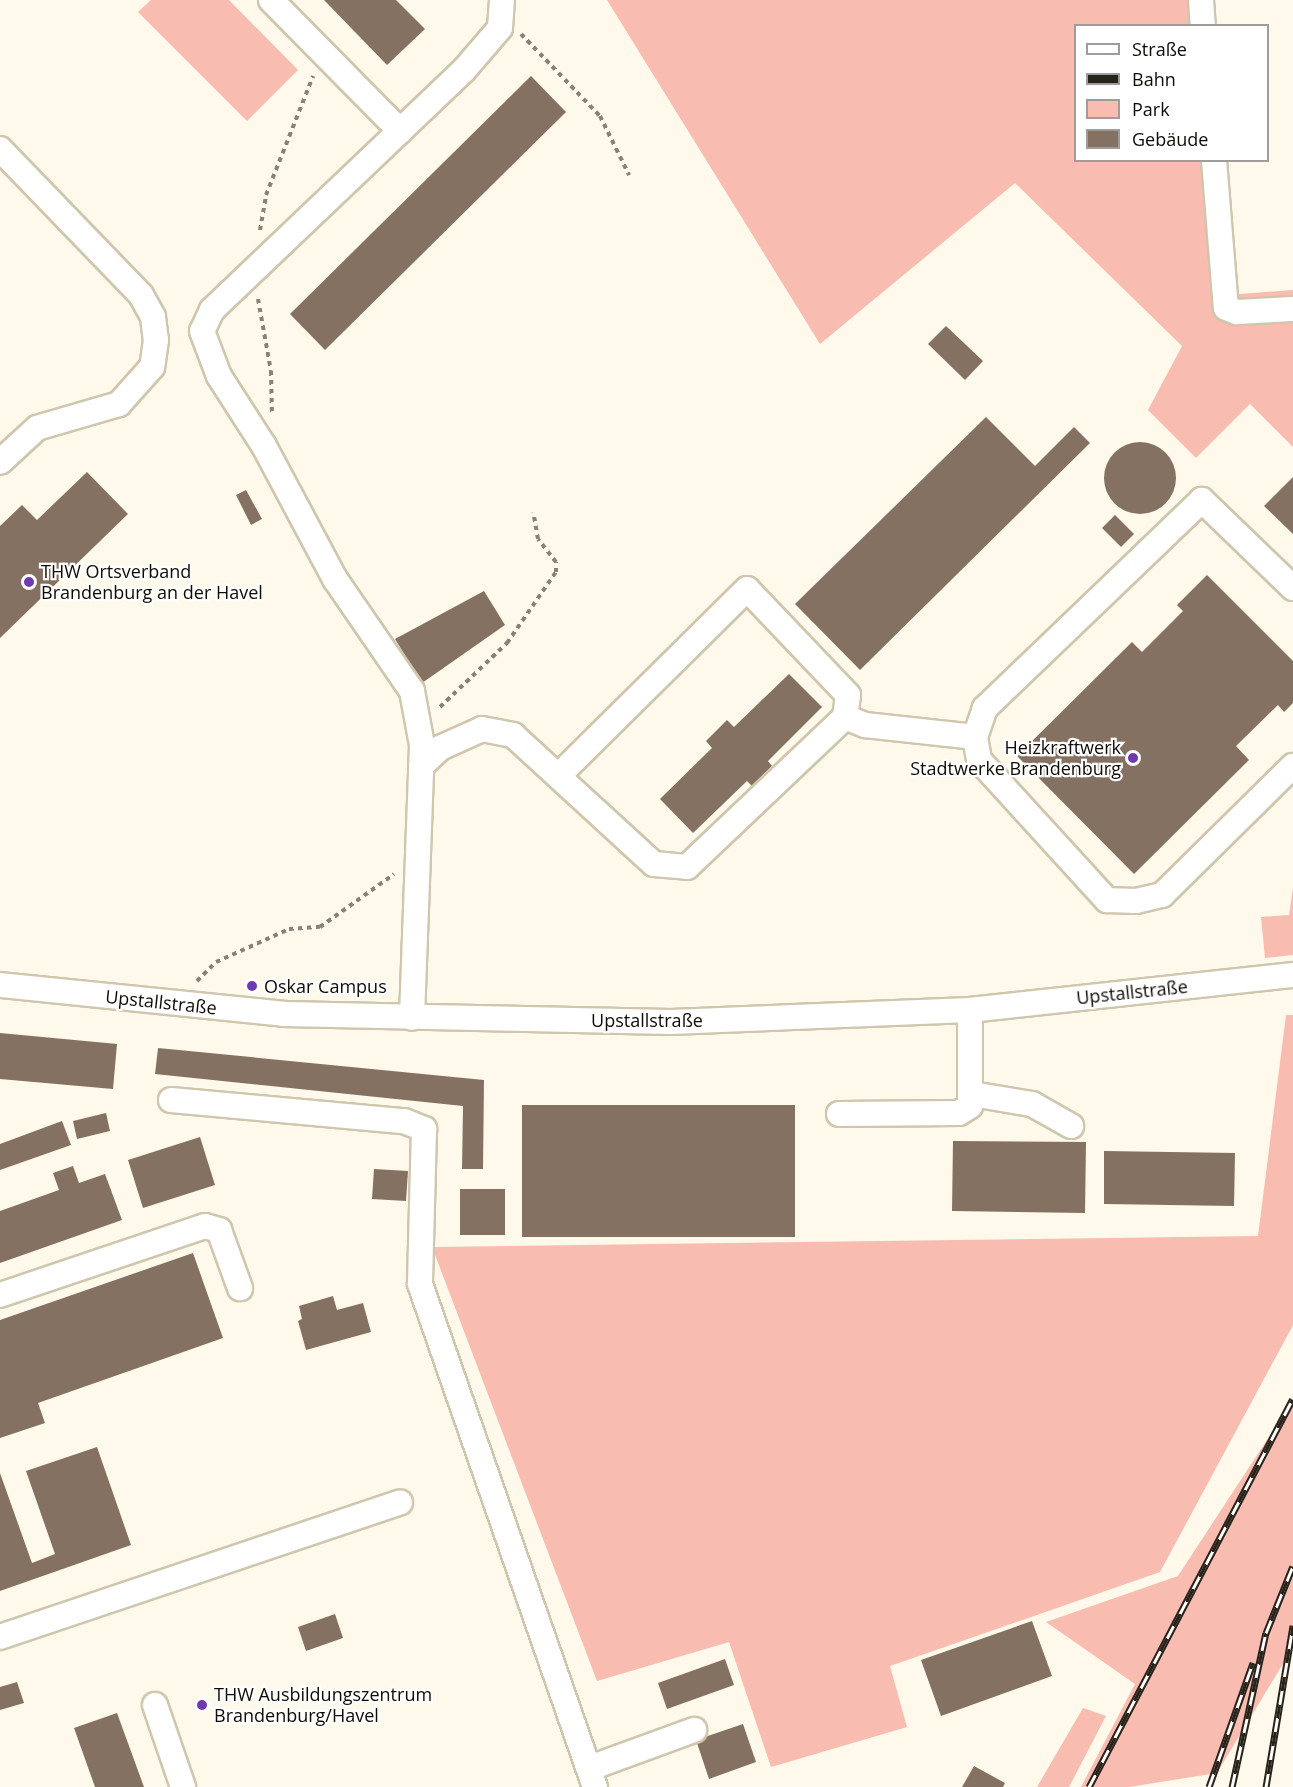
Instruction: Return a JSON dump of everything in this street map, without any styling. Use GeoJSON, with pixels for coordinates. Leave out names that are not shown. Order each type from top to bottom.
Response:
{"type":"FeatureCollection","features":[{"type":"Feature","properties":{"kind":"street"},"geometry":{"type":"LineString","coordinates":[[272,0],[400,131]]}},
{"type":"Feature","properties":{"kind":"street"},"geometry":{"type":"LineString","coordinates":[[1201,0],[1203,24]]}},
{"type":"Feature","properties":{"kind":"street"},"geometry":{"type":"LineString","coordinates":[[412,1018],[421,766],[418,718],[412,691],[335,579],[264,446],[219,376],[202,331],[212,310],[464,70],[500,28],[503,6]]}},
{"type":"Feature","properties":{"kind":"street"},"geometry":{"type":"LineString","coordinates":[[0,149],[141,295],[153,317],[156,340],[152,367],[119,404],[37,428],[0,462]]}},
{"type":"Feature","properties":{"kind":"street"},"geometry":{"type":"LineString","coordinates":[[1214,162],[1226,308],[1237,312],[1293,309]]}},
{"type":"Feature","properties":{"kind":"street"},"geometry":{"type":"LineString","coordinates":[[1293,588],[1202,500],[985,708],[975,737],[979,760],[1107,900],[1136,901],[1162,895],[1293,766]]}},
{"type":"Feature","properties":{"kind":"street"},"geometry":{"type":"LineString","coordinates":[[421,766],[440,748],[482,729],[513,735],[654,864],[687,867],[845,717],[848,695],[747,589],[559,775]]}},
{"type":"Feature","properties":{"kind":"street"},"geometry":{"type":"LineString","coordinates":[[845,717],[865,725],[975,737]]}},
{"type":"Feature","properties":{"kind":"street","name":"Upstallstraße"},"geometry":{"type":"LineString","coordinates":[[0,986],[284,1014],[671,1022],[970,1010],[1293,975]]}},
{"type":"Feature","properties":{"kind":"street"},"geometry":{"type":"LineString","coordinates":[[839,1114],[959,1113],[970,1106],[972,1094],[970,1010]]}},
{"type":"Feature","properties":{"kind":"street"},"geometry":{"type":"LineString","coordinates":[[972,1094],[1032,1104],[1071,1126]]}},
{"type":"Feature","properties":{"kind":"street"},"geometry":{"type":"LineString","coordinates":[[171,1100],[404,1121],[424,1129],[420,1284],[593,1777],[694,1730]]}},
{"type":"Feature","properties":{"kind":"street"},"geometry":{"type":"LineString","coordinates":[[0,1295],[205,1226],[219,1230],[240,1288]]}},
{"type":"Feature","properties":{"kind":"street"},"geometry":{"type":"LineString","coordinates":[[0,1637],[400,1502]]}},
{"type":"Feature","properties":{"kind":"street"},"geometry":{"type":"LineString","coordinates":[[155,1705],[183,1787]]}},
{"type":"Feature","properties":{"kind":"path"},"geometry":{"type":"LineString","coordinates":[[503,6],[600,116],[629,175]]}},
{"type":"Feature","properties":{"kind":"path"},"geometry":{"type":"LineString","coordinates":[[418,718],[443,705],[507,643],[556,572],[556,562],[538,539],[533,512]]}},
{"type":"Feature","properties":{"kind":"path"},"geometry":{"type":"LineString","coordinates":[[175,1003],[216,962],[289,929],[320,927],[416,858]]}},
{"type":"Feature","properties":{"kind":"green space"},"geometry":{"type":"Polygon","coordinates":[[[151,0],[229,0],[298,70],[247,121],[138,12],[151,0]]]}},
{"type":"Feature","properties":{"kind":"green space"},"geometry":{"type":"Polygon","coordinates":[[[607,0],[1191,0],[1193,24],[1074,24],[1074,162],[1204,162],[1215,296],[1293,290],[1293,447],[1250,404],[1196,458],[1148,410],[1182,346],[1015,183],[820,344],[607,0]]]}},
{"type":"Feature","properties":{"kind":"green space"},"geometry":{"type":"Polygon","coordinates":[[[1293,888],[1293,955],[1265,958],[1261,917],[1289,915],[1293,888]]]}},
{"type":"Feature","properties":{"kind":"green space"},"geometry":{"type":"Polygon","coordinates":[[[1286,1015],[1293,1015],[1293,1325],[1160,1572],[890,1666],[907,1727],[771,1767],[729,1642],[597,1681],[432,1247],[1258,1236],[1286,1015]]]}},
{"type":"Feature","properties":{"kind":"green space"},"geometry":{"type":"Polygon","coordinates":[[[1293,1400],[1293,1647],[1217,1773],[1129,1787],[1081,1787],[1135,1684],[1046,1622],[1178,1576],[1293,1400]]]}},
{"type":"Feature","properties":{"kind":"green space"},"geometry":{"type":"Polygon","coordinates":[[[1083,1708],[1106,1716],[1069,1787],[1037,1787],[1083,1708]]]}},
{"type":"Feature","properties":{"kind":"building"},"geometry":{"type":"Polygon","coordinates":[[[324,0],[396,0],[425,29],[387,65],[324,0]]]}},
{"type":"Feature","properties":{"kind":"building"},"geometry":{"type":"Polygon","coordinates":[[[531,76],[566,112],[325,350],[290,314],[531,76]]]}},
{"type":"Feature","properties":{"kind":"building"},"geometry":{"type":"Polygon","coordinates":[[[946,326],[983,361],[965,380],[928,344],[946,326]]]}},
{"type":"Feature","properties":{"kind":"building"},"geometry":{"type":"Polygon","coordinates":[[[986,417],[1035,466],[1074,427],[1090,443],[860,670],[795,604],[986,417]]]}},
{"type":"Feature","properties":{"kind":"building"},"geometry":{"type":"Polygon","coordinates":[[[1140,442],[1160,448],[1170,458],[1176,478],[1170,498],[1160,508],[1140,514],[1120,508],[1110,498],[1104,478],[1110,458],[1120,448],[1140,442]]]}},
{"type":"Feature","properties":{"kind":"building","name":"THW Ortsverband Brandenburg an der Havel"},"geometry":{"type":"Polygon","coordinates":[[[87,472],[128,514],[0,638],[0,526],[22,505],[37,520],[87,472]]]}},
{"type":"Feature","properties":{"kind":"building"},"geometry":{"type":"Polygon","coordinates":[[[1293,477],[1293,534],[1264,506],[1293,477]]]}},
{"type":"Feature","properties":{"kind":"building"},"geometry":{"type":"Polygon","coordinates":[[[246,490],[262,519],[251,525],[236,495],[246,490]]]}},
{"type":"Feature","properties":{"kind":"building"},"geometry":{"type":"Polygon","coordinates":[[[1115,515],[1134,534],[1121,547],[1102,528],[1115,515]]]}},
{"type":"Feature","properties":{"kind":"building","name":"Heizkraftwerk Stadtwerke Brandenburg"},"geometry":{"type":"Polygon","coordinates":[[[1207,575],[1293,661],[1293,703],[1284,712],[1278,705],[1236,746],[1249,760],[1134,874],[1017,756],[1132,642],[1142,652],[1183,611],[1177,605],[1207,575]]]}},
{"type":"Feature","properties":{"kind":"building"},"geometry":{"type":"Polygon","coordinates":[[[484,591],[505,625],[422,683],[395,639],[484,591]]]}},
{"type":"Feature","properties":{"kind":"building"},"geometry":{"type":"Polygon","coordinates":[[[789,674],[822,707],[768,761],[772,766],[752,786],[747,781],[693,833],[660,799],[712,748],[706,741],[727,720],[734,727],[789,674]]]}},
{"type":"Feature","properties":{"kind":"building"},"geometry":{"type":"Polygon","coordinates":[[[0,1033],[117,1044],[113,1089],[0,1079],[0,1033]]]}},
{"type":"Feature","properties":{"kind":"building"},"geometry":{"type":"Polygon","coordinates":[[[158,1048],[484,1080],[483,1169],[462,1169],[463,1106],[155,1074],[158,1048]]]}},
{"type":"Feature","properties":{"kind":"building"},"geometry":{"type":"Polygon","coordinates":[[[522,1105],[795,1105],[795,1237],[522,1237],[522,1105]]]}},
{"type":"Feature","properties":{"kind":"building"},"geometry":{"type":"Polygon","coordinates":[[[106,1113],[110,1131],[77,1139],[73,1121],[106,1113]]]}},
{"type":"Feature","properties":{"kind":"building"},"geometry":{"type":"Polygon","coordinates":[[[62,1121],[71,1145],[0,1170],[0,1144],[62,1121]]]}},
{"type":"Feature","properties":{"kind":"building"},"geometry":{"type":"Polygon","coordinates":[[[200,1137],[215,1185],[143,1208],[128,1160],[200,1137]]]}},
{"type":"Feature","properties":{"kind":"building"},"geometry":{"type":"Polygon","coordinates":[[[953,1141],[1086,1142],[1085,1213],[952,1211],[953,1141]]]}},
{"type":"Feature","properties":{"kind":"building"},"geometry":{"type":"Polygon","coordinates":[[[1104,1151],[1235,1153],[1234,1206],[1104,1204],[1104,1151]]]}},
{"type":"Feature","properties":{"kind":"building"},"geometry":{"type":"Polygon","coordinates":[[[73,1166],[79,1183],[105,1174],[122,1220],[0,1263],[0,1211],[59,1190],[53,1173],[73,1166]]]}},
{"type":"Feature","properties":{"kind":"building"},"geometry":{"type":"Polygon","coordinates":[[[374,1169],[408,1171],[406,1201],[372,1199],[374,1169]]]}},
{"type":"Feature","properties":{"kind":"building"},"geometry":{"type":"Polygon","coordinates":[[[460,1189],[505,1189],[505,1235],[460,1235],[460,1189]]]}},
{"type":"Feature","properties":{"kind":"building"},"geometry":{"type":"Polygon","coordinates":[[[193,1253],[223,1338],[38,1403],[45,1423],[0,1438],[0,1320],[193,1253]]]}},
{"type":"Feature","properties":{"kind":"building"},"geometry":{"type":"Polygon","coordinates":[[[333,1296],[337,1310],[363,1303],[371,1332],[306,1350],[298,1321],[302,1319],[299,1306],[333,1296]]]}},
{"type":"Feature","properties":{"kind":"building"},"geometry":{"type":"Polygon","coordinates":[[[97,1447],[131,1545],[0,1591],[0,1473],[32,1563],[55,1554],[26,1471],[97,1447]]]}},
{"type":"Feature","properties":{"kind":"building"},"geometry":{"type":"Polygon","coordinates":[[[335,1614],[343,1638],[306,1651],[298,1627],[335,1614]]]}},
{"type":"Feature","properties":{"kind":"building"},"geometry":{"type":"Polygon","coordinates":[[[1032,1621],[1052,1676],[941,1716],[921,1660],[1032,1621]]]}},
{"type":"Feature","properties":{"kind":"building"},"geometry":{"type":"Polygon","coordinates":[[[725,1659],[734,1685],[667,1709],[658,1683],[725,1659]]]}},
{"type":"Feature","properties":{"kind":"building"},"geometry":{"type":"Polygon","coordinates":[[[17,1682],[24,1703],[0,1710],[0,1687],[17,1682]]]}},
{"type":"Feature","properties":{"kind":"building"},"geometry":{"type":"Polygon","coordinates":[[[117,1713],[144,1787],[95,1787],[74,1728],[117,1713]]]}},
{"type":"Feature","properties":{"kind":"building"},"geometry":{"type":"Polygon","coordinates":[[[743,1724],[756,1762],[709,1779],[696,1740],[743,1724]]]}},
{"type":"Feature","properties":{"kind":"building"},"geometry":{"type":"Polygon","coordinates":[[[974,1766],[1005,1783],[1003,1787],[962,1787],[974,1766]]]}},
{"type":"Feature","properties":{"kind":"railway"},"geometry":{"type":"LineString","coordinates":[[1089,1787],[1293,1399]]}},
{"type":"Feature","properties":{"kind":"railway"},"geometry":{"type":"LineString","coordinates":[[1232,1787],[1266,1633],[1293,1566]]}},
{"type":"Feature","properties":{"kind":"railway"},"geometry":{"type":"LineString","coordinates":[[1266,1787],[1293,1625]]}},
{"type":"Feature","properties":{"kind":"railway"},"geometry":{"type":"LineString","coordinates":[[1209,1787],[1253,1663]]}},
{"type":"Feature","properties":{"kind":"place","name":"THW Ortsverband Brandenburg an der Havel"},"geometry":{"type":"Point","coordinates":[29,582]}},
{"type":"Feature","properties":{"kind":"place","name":"Heizkraftwerk Stadtwerke Brandenburg"},"geometry":{"type":"Point","coordinates":[1133,758]}},
{"type":"Feature","properties":{"kind":"place","name":"Oskar Campus"},"geometry":{"type":"Point","coordinates":[252,986]}},
{"type":"Feature","properties":{"kind":"place","name":"THW Ausbildungszentrum Brandenburg/Havel"},"geometry":{"type":"Point","coordinates":[202,1705]}}]}
